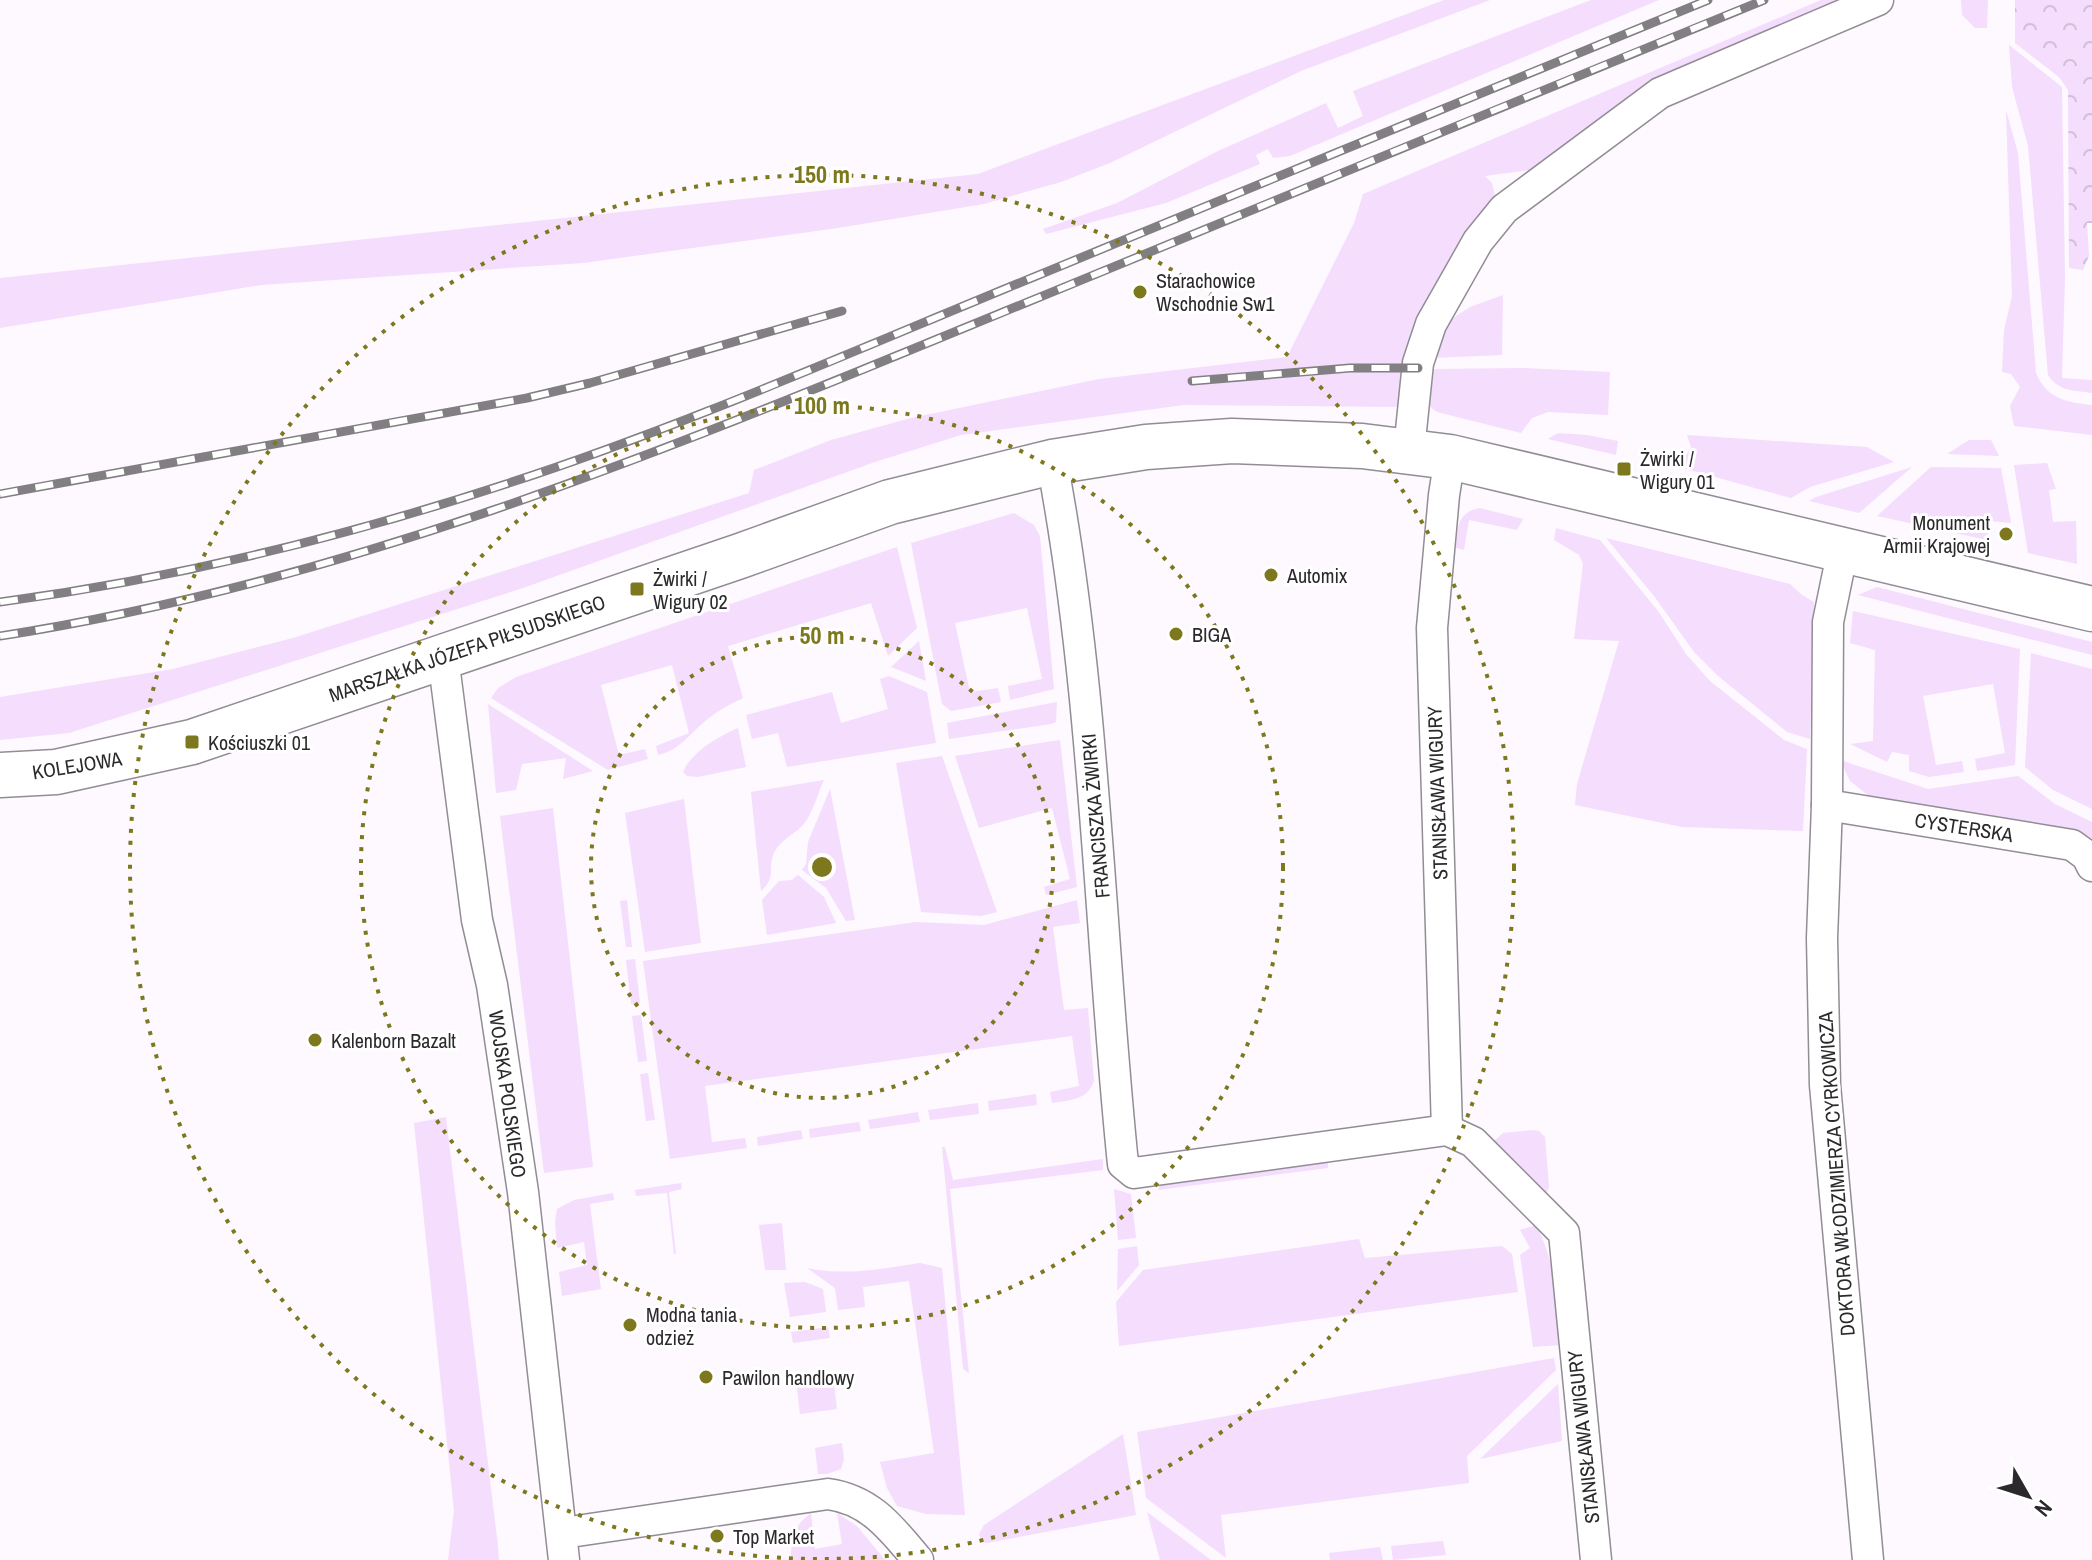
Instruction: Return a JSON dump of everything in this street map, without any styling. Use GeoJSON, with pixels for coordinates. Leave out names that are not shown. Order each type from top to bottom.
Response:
{"type":"FeatureCollection","features":[{"type":"Feature","properties":{"kind":"street","name":"STANISŁAWA WIGURY"},"geometry":{"type":"LineString","coordinates":[[1596,1560],[1564,1233],[1473,1142],[1447,1130],[1432,628],[1444,495],[1430,454],[1418,363],[1431,324],[1478,241],[1504,209],[1660,93],[1878,0]]}},
{"type":"Feature","properties":{"kind":"street","name":"MARSZAŁKA JÓZEFA PIŁSUDSKIEGO"},"geometry":{"type":"LineString","coordinates":[[154,752],[443,657],[890,502],[1052,462],[1146,447],[1232,441],[1316,443],[1430,454],[2092,609]]}},
{"type":"Feature","properties":{"kind":"street","name":"FRANCISZKA ŻWIRKI"},"geometry":{"type":"LineString","coordinates":[[1052,462],[1066,542],[1087,727],[1123,1164],[1134,1173],[1447,1130]]}},
{"type":"Feature","properties":{"kind":"street","name":"DOKTORA WŁODZIMIERZA CYRKOWICZA"},"geometry":{"type":"LineString","coordinates":[[1843,549],[1828,622],[1827,805],[1822,938],[1825,1085],[1868,1560]]}},
{"type":"Feature","properties":{"kind":"street","name":"WOJSKA POLSKIEGO"},"geometry":{"type":"LineString","coordinates":[[443,657],[477,920],[492,985],[523,1192],[564,1546],[828,1494],[846,1497],[876,1514],[918,1560]]}},
{"type":"Feature","properties":{"kind":"street","name":"KOLEJOWA"},"geometry":{"type":"LineString","coordinates":[[0,775],[56,772],[154,752]]}},
{"type":"Feature","properties":{"kind":"street","name":"CYSTERSKA"},"geometry":{"type":"LineString","coordinates":[[1827,805],[2072,845],[2087,856],[2092,866]]}},
{"type":"Feature","properties":{"kind":"green space"},"geometry":{"type":"Polygon","coordinates":[[[1444,0],[1490,0],[1301,71],[1110,163],[1061,182],[984,204],[838,228],[583,263],[261,285],[0,328],[0,278],[978,174],[1444,0]]]}},
{"type":"Feature","properties":{"kind":"green space"},"geometry":{"type":"Polygon","coordinates":[[[1591,0],[1659,0],[1290,156],[1273,158],[1268,149],[1256,155],[1260,164],[1166,203],[1046,234],[1043,229],[1117,203],[1218,151],[1326,103],[1338,128],[1363,116],[1353,91],[1591,0]]]}},
{"type":"Feature","properties":{"kind":"green space"},"geometry":{"type":"Polygon","coordinates":[[[1821,0],[1851,0],[1537,169],[1485,176],[1492,183],[1497,204],[1400,407],[1184,405],[961,435],[875,462],[523,588],[69,733],[0,740],[0,697],[173,669],[293,638],[749,493],[754,470],[831,440],[911,418],[1099,379],[1287,357],[1354,223],[1363,194],[1821,0]]]}},
{"type":"Feature","properties":{"kind":"green space"},"geometry":{"type":"Polygon","coordinates":[[[1961,0],[1988,0],[1987,28],[1975,28],[1962,15],[1961,0]]]}},
{"type":"Feature","properties":{"kind":"green space"},"geometry":{"type":"Polygon","coordinates":[[[2015,0],[2092,0],[2092,223],[2087,223],[2089,256],[2083,270],[2069,268],[2068,90],[2059,77],[2015,43],[2015,0]]]}},
{"type":"Feature","properties":{"kind":"green space"},"geometry":{"type":"Polygon","coordinates":[[[2009,45],[2062,87],[2065,277],[2062,378],[2092,380],[2092,393],[2062,387],[2048,375],[2028,146],[2012,87],[2009,45]]]}},
{"type":"Feature","properties":{"kind":"green space"},"geometry":{"type":"Polygon","coordinates":[[[2006,110],[2018,153],[2036,373],[2046,389],[2058,398],[2092,405],[2092,435],[2014,426],[2010,406],[2020,387],[2011,374],[2002,372],[2004,330],[2012,296],[2006,110]]]}},
{"type":"Feature","properties":{"kind":"green space"},"geometry":{"type":"Polygon","coordinates":[[[1503,295],[1502,355],[1432,358],[1444,324],[1470,307],[1503,295]]]}},
{"type":"Feature","properties":{"kind":"green space"},"geometry":{"type":"Polygon","coordinates":[[[1522,368],[1610,372],[1608,415],[1548,412],[1532,418],[1521,433],[1437,412],[1429,406],[1434,369],[1522,368]]]}},
{"type":"Feature","properties":{"kind":"green space"},"geometry":{"type":"Polygon","coordinates":[[[1558,433],[1618,441],[1616,455],[1548,439],[1558,433]]]}},
{"type":"Feature","properties":{"kind":"green space"},"geometry":{"type":"Polygon","coordinates":[[[1687,435],[1867,447],[1894,462],[1810,487],[1791,498],[1646,458],[1650,453],[1670,457],[1687,454],[1691,447],[1687,435]]]}},
{"type":"Feature","properties":{"kind":"green space"},"geometry":{"type":"Polygon","coordinates":[[[1969,440],[1991,440],[1999,456],[1947,454],[1969,440]]]}},
{"type":"Feature","properties":{"kind":"green space"},"geometry":{"type":"Polygon","coordinates":[[[2047,463],[2056,489],[2049,490],[2053,522],[2076,521],[2077,564],[2028,553],[2014,465],[2047,463]]]}},
{"type":"Feature","properties":{"kind":"green space"},"geometry":{"type":"Polygon","coordinates":[[[1912,467],[1859,513],[1809,501],[1816,497],[1912,467]]]}},
{"type":"Feature","properties":{"kind":"green space"},"geometry":{"type":"Polygon","coordinates":[[[1931,467],[2001,468],[2011,523],[1989,521],[1987,540],[1877,516],[1931,467]]]}},
{"type":"Feature","properties":{"kind":"green space"},"geometry":{"type":"Polygon","coordinates":[[[1480,508],[1523,519],[1517,530],[1469,520],[1464,550],[1456,548],[1458,528],[1463,517],[1480,508]]]}},
{"type":"Feature","properties":{"kind":"green space"},"geometry":{"type":"Polygon","coordinates":[[[1014,513],[1034,525],[1040,536],[1054,689],[1010,700],[1008,686],[1042,679],[1027,608],[955,623],[970,692],[998,688],[1001,702],[951,711],[942,704],[911,543],[1014,513]]]}},
{"type":"Feature","properties":{"kind":"green space"},"geometry":{"type":"Polygon","coordinates":[[[1556,528],[1600,540],[1710,681],[1784,740],[1807,749],[1803,831],[1682,827],[1575,805],[1577,784],[1619,641],[1574,639],[1583,564],[1579,555],[1554,540],[1556,528]]]}},
{"type":"Feature","properties":{"kind":"green space"},"geometry":{"type":"Polygon","coordinates":[[[1606,538],[1790,584],[1814,602],[1810,739],[1787,732],[1718,676],[1694,652],[1654,596],[1606,538]]]}},
{"type":"Feature","properties":{"kind":"green space"},"geometry":{"type":"Polygon","coordinates":[[[897,547],[917,628],[888,656],[871,603],[728,646],[743,698],[713,715],[665,753],[658,755],[656,746],[689,733],[672,665],[601,685],[619,755],[645,749],[648,759],[608,770],[491,698],[498,688],[516,677],[897,547]]]}},
{"type":"Feature","properties":{"kind":"green space"},"geometry":{"type":"Polygon","coordinates":[[[1877,587],[2092,642],[2092,655],[1858,595],[1877,587]]]}},
{"type":"Feature","properties":{"kind":"green space"},"geometry":{"type":"Polygon","coordinates":[[[1853,611],[2020,649],[2015,765],[1977,771],[1975,759],[2005,753],[1993,684],[1923,696],[1936,765],[1962,761],[1964,772],[1929,777],[1909,771],[1909,755],[1892,752],[1887,762],[1850,744],[1873,741],[1875,650],[1850,643],[1853,611]]]}},
{"type":"Feature","properties":{"kind":"green space"},"geometry":{"type":"Polygon","coordinates":[[[919,641],[926,681],[891,667],[919,641]]]}},
{"type":"Feature","properties":{"kind":"green space"},"geometry":{"type":"Polygon","coordinates":[[[2031,653],[2092,669],[2092,809],[2053,790],[2025,767],[2031,653]]]}},
{"type":"Feature","properties":{"kind":"green space"},"geometry":{"type":"Polygon","coordinates":[[[889,676],[927,692],[936,743],[787,767],[778,733],[752,739],[746,715],[832,692],[841,723],[888,709],[880,679],[889,676]]]}},
{"type":"Feature","properties":{"kind":"green space"},"geometry":{"type":"Polygon","coordinates":[[[1057,702],[1056,722],[1051,724],[949,739],[947,723],[1057,702]]]}},
{"type":"Feature","properties":{"kind":"green space"},"geometry":{"type":"Polygon","coordinates":[[[488,704],[593,771],[563,779],[566,758],[522,764],[516,790],[496,793],[488,704]]]}},
{"type":"Feature","properties":{"kind":"green space"},"geometry":{"type":"Polygon","coordinates":[[[738,728],[746,767],[698,777],[687,776],[683,772],[699,751],[738,728]]]}},
{"type":"Feature","properties":{"kind":"green space"},"geometry":{"type":"Polygon","coordinates":[[[1060,740],[1077,887],[1046,895],[1044,887],[1070,879],[1052,808],[979,828],[955,756],[1060,740]]]}},
{"type":"Feature","properties":{"kind":"green space"},"geometry":{"type":"Polygon","coordinates":[[[942,756],[997,912],[981,916],[921,912],[896,763],[942,756]]]}},
{"type":"Feature","properties":{"kind":"green space"},"geometry":{"type":"Polygon","coordinates":[[[1840,760],[1928,789],[2018,776],[2055,804],[2092,822],[2092,842],[1869,796],[1850,781],[1840,760]]]}},
{"type":"Feature","properties":{"kind":"green space"},"geometry":{"type":"Polygon","coordinates":[[[824,780],[806,822],[775,851],[771,876],[761,891],[751,792],[824,780]]]}},
{"type":"Feature","properties":{"kind":"green space"},"geometry":{"type":"Polygon","coordinates":[[[830,789],[855,920],[846,921],[826,888],[802,870],[806,864],[808,842],[830,789]]]}},
{"type":"Feature","properties":{"kind":"green space"},"geometry":{"type":"Polygon","coordinates":[[[684,799],[701,943],[645,952],[625,813],[684,799]]]}},
{"type":"Feature","properties":{"kind":"green space"},"geometry":{"type":"Polygon","coordinates":[[[553,808],[593,1167],[544,1173],[500,816],[553,808]]]}},
{"type":"Feature","properties":{"kind":"green space"},"geometry":{"type":"Polygon","coordinates":[[[798,875],[824,897],[836,923],[767,935],[762,900],[779,881],[792,880],[798,875]]]}},
{"type":"Feature","properties":{"kind":"green space"},"geometry":{"type":"Polygon","coordinates":[[[627,900],[632,947],[626,947],[620,901],[627,900]]]}},
{"type":"Feature","properties":{"kind":"green space"},"geometry":{"type":"Polygon","coordinates":[[[1077,900],[1080,923],[1053,927],[1064,1010],[1088,1008],[1094,1081],[1083,1096],[1052,1103],[1050,1092],[1079,1086],[1072,1036],[705,1086],[712,1142],[745,1138],[747,1148],[670,1159],[643,961],[916,922],[984,925],[1077,900]]]}},
{"type":"Feature","properties":{"kind":"green space"},"geometry":{"type":"Polygon","coordinates":[[[635,959],[640,1003],[631,1004],[626,960],[635,959]]]}},
{"type":"Feature","properties":{"kind":"green space"},"geometry":{"type":"Polygon","coordinates":[[[641,1015],[647,1061],[638,1062],[632,1016],[641,1015]]]}},
{"type":"Feature","properties":{"kind":"green space"},"geometry":{"type":"Polygon","coordinates":[[[648,1073],[655,1120],[646,1121],[640,1074],[648,1073]]]}},
{"type":"Feature","properties":{"kind":"green space"},"geometry":{"type":"Polygon","coordinates":[[[1036,1094],[1037,1105],[989,1111],[988,1101],[1036,1094]]]}},
{"type":"Feature","properties":{"kind":"green space"},"geometry":{"type":"Polygon","coordinates":[[[978,1103],[979,1114],[930,1120],[928,1110],[978,1103]]]}},
{"type":"Feature","properties":{"kind":"green space"},"geometry":{"type":"Polygon","coordinates":[[[918,1112],[920,1122],[870,1129],[868,1120],[918,1112]]]}},
{"type":"Feature","properties":{"kind":"green space"},"geometry":{"type":"Polygon","coordinates":[[[446,1117],[499,1560],[448,1560],[454,1511],[414,1123],[446,1117]]]}},
{"type":"Feature","properties":{"kind":"green space"},"geometry":{"type":"Polygon","coordinates":[[[859,1122],[861,1131],[810,1138],[809,1129],[859,1122]]]}},
{"type":"Feature","properties":{"kind":"green space"},"geometry":{"type":"Polygon","coordinates":[[[801,1130],[803,1139],[758,1146],[757,1137],[801,1130]]]}},
{"type":"Feature","properties":{"kind":"green space"},"geometry":{"type":"Polygon","coordinates":[[[1534,1130],[1545,1137],[1549,1187],[1546,1196],[1493,1142],[1503,1133],[1534,1130]]]}},
{"type":"Feature","properties":{"kind":"green space"},"geometry":{"type":"Polygon","coordinates":[[[942,1147],[945,1147],[953,1180],[1103,1159],[1103,1170],[950,1189],[969,1373],[963,1369],[942,1147]]]}},
{"type":"Feature","properties":{"kind":"green space"},"geometry":{"type":"Polygon","coordinates":[[[1328,1161],[1328,1168],[1158,1190],[1161,1184],[1328,1161]]]}},
{"type":"Feature","properties":{"kind":"green space"},"geometry":{"type":"Polygon","coordinates":[[[681,1183],[682,1189],[669,1192],[674,1254],[667,1193],[636,1196],[635,1190],[681,1183]]]}},
{"type":"Feature","properties":{"kind":"green space"},"geometry":{"type":"Polygon","coordinates":[[[1114,1189],[1131,1194],[1136,1238],[1118,1240],[1114,1189]]]}},
{"type":"Feature","properties":{"kind":"green space"},"geometry":{"type":"Polygon","coordinates":[[[613,1193],[614,1200],[590,1204],[601,1289],[562,1296],[559,1272],[587,1265],[584,1242],[557,1248],[557,1209],[574,1200],[613,1193]]]}},
{"type":"Feature","properties":{"kind":"green space"},"geometry":{"type":"Polygon","coordinates":[[[782,1223],[786,1270],[765,1270],[759,1225],[782,1223]]]}},
{"type":"Feature","properties":{"kind":"green space"},"geometry":{"type":"Polygon","coordinates":[[[1536,1225],[1552,1269],[1561,1345],[1533,1347],[1520,1255],[1530,1248],[1520,1230],[1536,1225]]]}},
{"type":"Feature","properties":{"kind":"green space"},"geometry":{"type":"Polygon","coordinates":[[[1359,1239],[1365,1258],[1502,1246],[1512,1254],[1518,1292],[1119,1346],[1116,1302],[1143,1270],[1359,1239]]]}},
{"type":"Feature","properties":{"kind":"green space"},"geometry":{"type":"Polygon","coordinates":[[[1137,1246],[1139,1265],[1117,1291],[1118,1249],[1137,1246]]]}},
{"type":"Feature","properties":{"kind":"green space"},"geometry":{"type":"Polygon","coordinates":[[[920,1263],[942,1268],[965,1515],[926,1514],[897,1506],[887,1488],[880,1462],[934,1453],[909,1281],[863,1287],[865,1307],[838,1310],[835,1288],[807,1268],[850,1272],[920,1263]]]}},
{"type":"Feature","properties":{"kind":"green space"},"geometry":{"type":"Polygon","coordinates":[[[805,1282],[823,1289],[826,1312],[790,1317],[784,1283],[805,1282]]]}},
{"type":"Feature","properties":{"kind":"green space"},"geometry":{"type":"Polygon","coordinates":[[[828,1327],[830,1338],[793,1343],[791,1332],[828,1327]]]}},
{"type":"Feature","properties":{"kind":"green space"},"geometry":{"type":"Polygon","coordinates":[[[1554,1358],[1556,1370],[1467,1456],[1469,1483],[1221,1515],[1226,1558],[1146,1498],[1137,1432],[1554,1358]]]}},
{"type":"Feature","properties":{"kind":"green space"},"geometry":{"type":"Polygon","coordinates":[[[833,1375],[837,1409],[800,1414],[796,1380],[833,1375]]]}},
{"type":"Feature","properties":{"kind":"green space"},"geometry":{"type":"Polygon","coordinates":[[[1558,1384],[1562,1441],[1480,1459],[1558,1384]]]}},
{"type":"Feature","properties":{"kind":"green space"},"geometry":{"type":"Polygon","coordinates":[[[1123,1434],[1136,1515],[982,1542],[979,1534],[984,1525],[1123,1434]]]}},
{"type":"Feature","properties":{"kind":"green space"},"geometry":{"type":"Polygon","coordinates":[[[842,1443],[844,1459],[841,1469],[818,1474],[815,1448],[842,1443]]]}},
{"type":"Feature","properties":{"kind":"green space"},"geometry":{"type":"Polygon","coordinates":[[[1147,1512],[1211,1560],[1160,1560],[1147,1512]]]}},
{"type":"Feature","properties":{"kind":"green space"},"geometry":{"type":"Polygon","coordinates":[[[811,1513],[815,1549],[842,1544],[837,1513],[857,1526],[885,1560],[791,1560],[794,1534],[811,1513]]]}},
{"type":"Feature","properties":{"kind":"green space"},"geometry":{"type":"Polygon","coordinates":[[[1443,1541],[1446,1555],[1393,1560],[1391,1546],[1443,1541]]]}},
{"type":"Feature","properties":{"kind":"green space"},"geometry":{"type":"Polygon","coordinates":[[[1380,1547],[1383,1560],[1330,1560],[1329,1553],[1380,1547]]]}},
{"type":"Feature","properties":{"kind":"railway"},"geometry":{"type":"LineString","coordinates":[[0,602],[64,593],[256,555],[444,504],[570,463],[758,391],[1708,0]]}},
{"type":"Feature","properties":{"kind":"railway"},"geometry":{"type":"LineString","coordinates":[[0,636],[126,613],[250,584],[494,510],[614,467],[733,422],[1764,0]]}},
{"type":"Feature","properties":{"kind":"railway"},"geometry":{"type":"LineString","coordinates":[[0,494],[527,398],[842,311]]}},
{"type":"Feature","properties":{"kind":"railway"},"geometry":{"type":"LineString","coordinates":[[1192,381],[1350,368],[1418,368]]}},
{"type":"Feature","properties":{"kind":"place","name":"Starachowice Wschodnie Sw1"},"geometry":{"type":"Point","coordinates":[1140,292]}},
{"type":"Feature","properties":{"kind":"place","name":"Żwirki / Wigury 01"},"geometry":{"type":"Point","coordinates":[1624,469]}},
{"type":"Feature","properties":{"kind":"place","name":"Monument Armii Krajowej"},"geometry":{"type":"Point","coordinates":[2006,534]}},
{"type":"Feature","properties":{"kind":"place","name":"Automix"},"geometry":{"type":"Point","coordinates":[1271,575]}},
{"type":"Feature","properties":{"kind":"place","name":"Żwirki / Wigury 02"},"geometry":{"type":"Point","coordinates":[637,589]}},
{"type":"Feature","properties":{"kind":"place","name":"BIGA"},"geometry":{"type":"Point","coordinates":[1176,634]}},
{"type":"Feature","properties":{"kind":"place","name":"Kościuszki 01"},"geometry":{"type":"Point","coordinates":[192,742]}},
{"type":"Feature","properties":{"kind":"place","name":"Kalenborn Bazalt"},"geometry":{"type":"Point","coordinates":[315,1040]}},
{"type":"Feature","properties":{"kind":"place","name":"Modna tania odzież"},"geometry":{"type":"Point","coordinates":[630,1325]}},
{"type":"Feature","properties":{"kind":"place","name":"Pawilon handlowy"},"geometry":{"type":"Point","coordinates":[706,1377]}},
{"type":"Feature","properties":{"kind":"place","name":"Top Market"},"geometry":{"type":"Point","coordinates":[717,1536]}}]}
